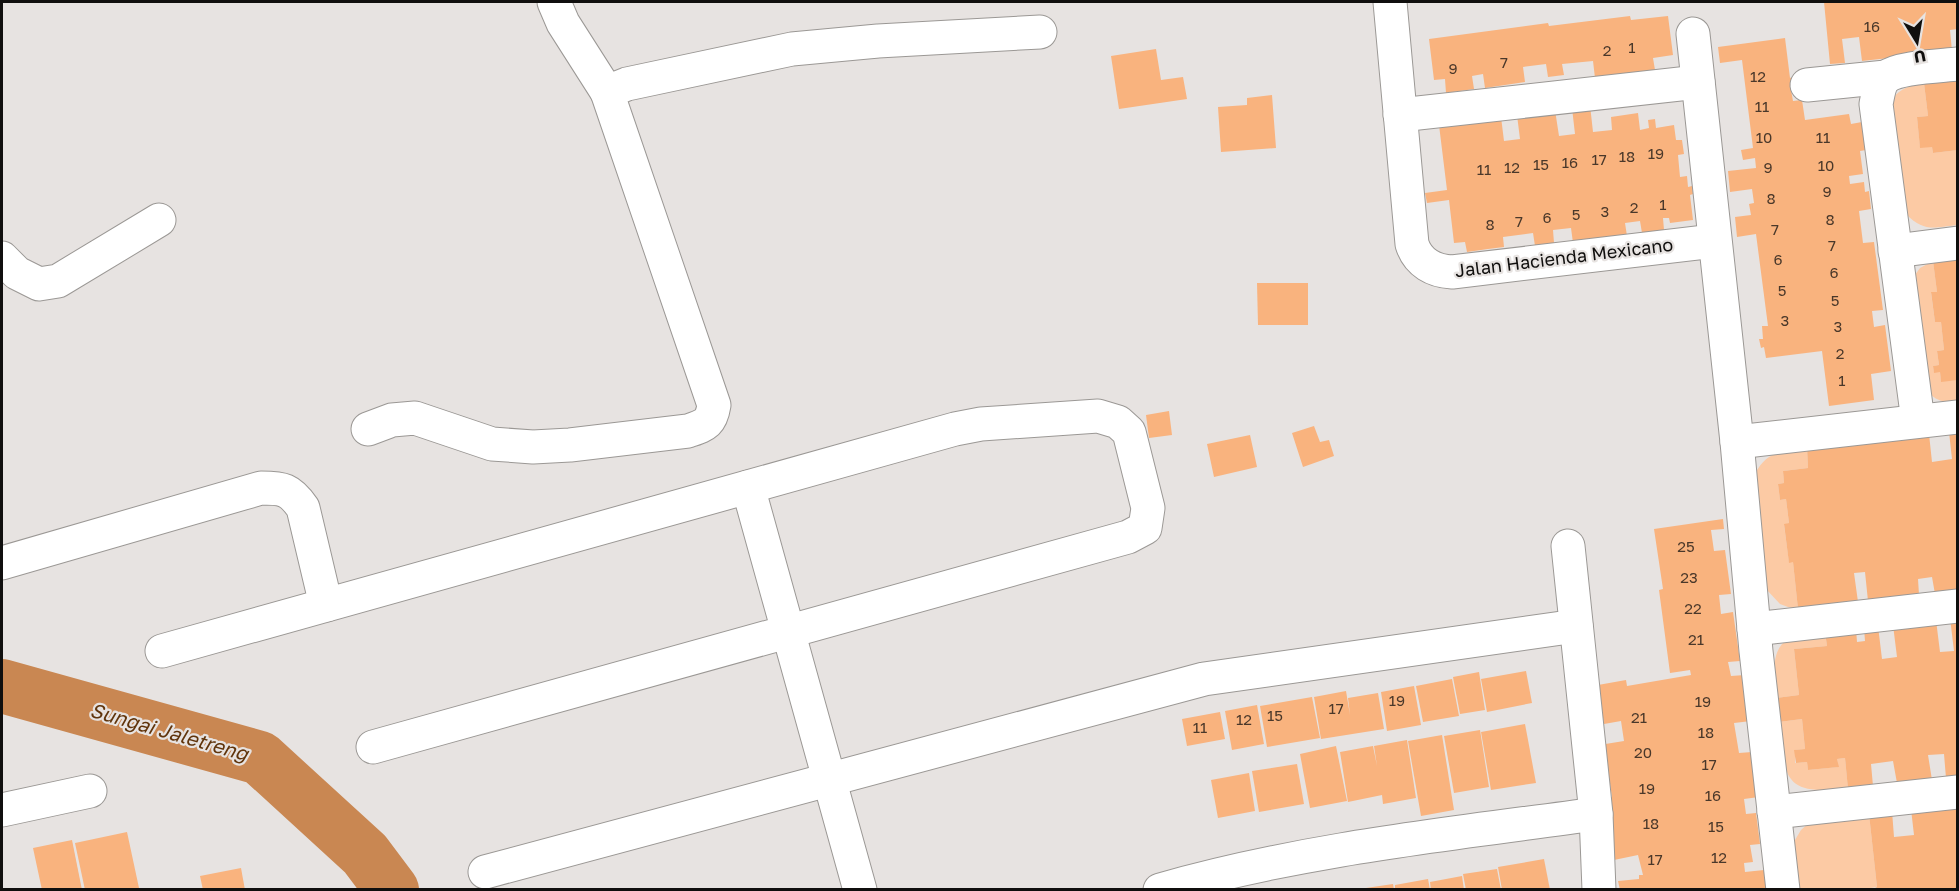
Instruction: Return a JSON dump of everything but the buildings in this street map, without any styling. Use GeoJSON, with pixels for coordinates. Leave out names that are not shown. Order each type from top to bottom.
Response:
{"type":"FeatureCollection","features":[{"type":"Feature","properties":{"kind":"street"},"geometry":{"type":"LineString","coordinates":[[368,429],[392,420],[415,418],[492,444],[533,447],[570,445],[688,431],[704,425],[712,417],[714,405],[607,92],[563,23],[554,2]]}},
{"type":"Feature","properties":{"kind":"street","name":"Jalan Hacienda Mexicano"},"geometry":{"type":"LineString","coordinates":[[1390,2],[1412,244],[1420,259],[1433,268],[1452,272],[1714,241]]}},
{"type":"Feature","properties":{"kind":"street"},"geometry":{"type":"LineString","coordinates":[[607,92],[627,84],[792,49],[878,41],[1040,32]]}},
{"type":"Feature","properties":{"kind":"street"},"geometry":{"type":"LineString","coordinates":[[1693,34],[1783,890]]}},
{"type":"Feature","properties":{"kind":"street"},"geometry":{"type":"LineString","coordinates":[[1807,85],[1887,77],[1900,72],[1958,64]]}},
{"type":"Feature","properties":{"kind":"street"},"geometry":{"type":"LineString","coordinates":[[1887,77],[1878,94],[1876,112],[1918,421]]}},
{"type":"Feature","properties":{"kind":"street"},"geometry":{"type":"LineString","coordinates":[[1400,115],[1698,82]]}},
{"type":"Feature","properties":{"kind":"street"},"geometry":{"type":"LineString","coordinates":[[2,258],[17,273],[39,284],[57,280],[159,220]]}},
{"type":"Feature","properties":{"kind":"street"},"geometry":{"type":"LineString","coordinates":[[1895,251],[1958,243]]}},
{"type":"Feature","properties":{"kind":"street"},"geometry":{"type":"LineString","coordinates":[[162,651],[955,429],[981,424],[1098,416],[1118,422],[1129,432],[1148,507],[1145,528],[1128,537],[372,747]]}},
{"type":"Feature","properties":{"kind":"street"},"geometry":{"type":"LineString","coordinates":[[1737,442],[1958,417]]}},
{"type":"Feature","properties":{"kind":"street"},"geometry":{"type":"LineString","coordinates":[[748,487],[860,890]]}},
{"type":"Feature","properties":{"kind":"street"},"geometry":{"type":"LineString","coordinates":[[2,563],[261,488],[280,488],[294,495],[303,508],[326,605]]}},
{"type":"Feature","properties":{"kind":"street"},"geometry":{"type":"LineString","coordinates":[[1568,546],[1596,814],[1599,890]]}},
{"type":"Feature","properties":{"kind":"street"},"geometry":{"type":"LineString","coordinates":[[1754,629],[1958,606]]}},
{"type":"Feature","properties":{"kind":"street"},"geometry":{"type":"LineString","coordinates":[[485,872],[1204,679],[1576,626]]}},
{"type":"Feature","properties":{"kind":"street"},"geometry":{"type":"LineString","coordinates":[[2,810],[90,791]]}},
{"type":"Feature","properties":{"kind":"street"},"geometry":{"type":"LineString","coordinates":[[1774,812],[1958,792]]}},
{"type":"Feature","properties":{"kind":"street"},"geometry":{"type":"LineString","coordinates":[[1160,890],[1294,858],[1382,843],[1596,814]]}},
{"type":"Feature","properties":{"kind":"shaded area"},"geometry":{"type":"Polygon","coordinates":[[[1924,83],[1928,116],[1917,117],[1920,147],[1932,147],[1933,153],[1957,150],[1957,225],[1924,226],[1906,214],[1890,102],[1905,88],[1924,83]]]}},
{"type":"Feature","properties":{"kind":"shaded area"},"geometry":{"type":"Polygon","coordinates":[[[1933,261],[1937,292],[1931,293],[1935,322],[1941,322],[1944,350],[1937,351],[1939,365],[1933,366],[1934,372],[1940,372],[1941,381],[1957,380],[1957,402],[1941,401],[1927,391],[1912,279],[1920,268],[1933,261]]]}},
{"type":"Feature","properties":{"kind":"shaded area"},"geometry":{"type":"Polygon","coordinates":[[[1807,447],[1808,468],[1783,471],[1784,483],[1778,484],[1780,500],[1786,499],[1789,523],[1784,525],[1789,562],[1793,562],[1798,609],[1780,604],[1766,589],[1755,474],[1770,456],[1807,447]]]}},
{"type":"Feature","properties":{"kind":"shaded area"},"geometry":{"type":"Polygon","coordinates":[[[1825,632],[1827,646],[1794,649],[1799,695],[1776,698],[1774,673],[1779,648],[1792,638],[1825,632]]]}},
{"type":"Feature","properties":{"kind":"shaded area"},"geometry":{"type":"Polygon","coordinates":[[[1802,719],[1805,749],[1795,750],[1795,763],[1807,762],[1808,770],[1838,767],[1837,759],[1845,758],[1848,789],[1811,789],[1799,786],[1791,780],[1783,758],[1779,722],[1802,719]]]}},
{"type":"Feature","properties":{"kind":"shaded area"},"geometry":{"type":"Polygon","coordinates":[[[1869,814],[1877,887],[1859,890],[1799,889],[1794,852],[1795,840],[1801,830],[1810,822],[1869,814]]]}},
{"type":"Feature","properties":{"kind":"waterway","name":"Sungai Jaletreng"},"geometry":{"type":"LineString","coordinates":[[2,686],[260,758],[365,854],[392,890]]}}]}
